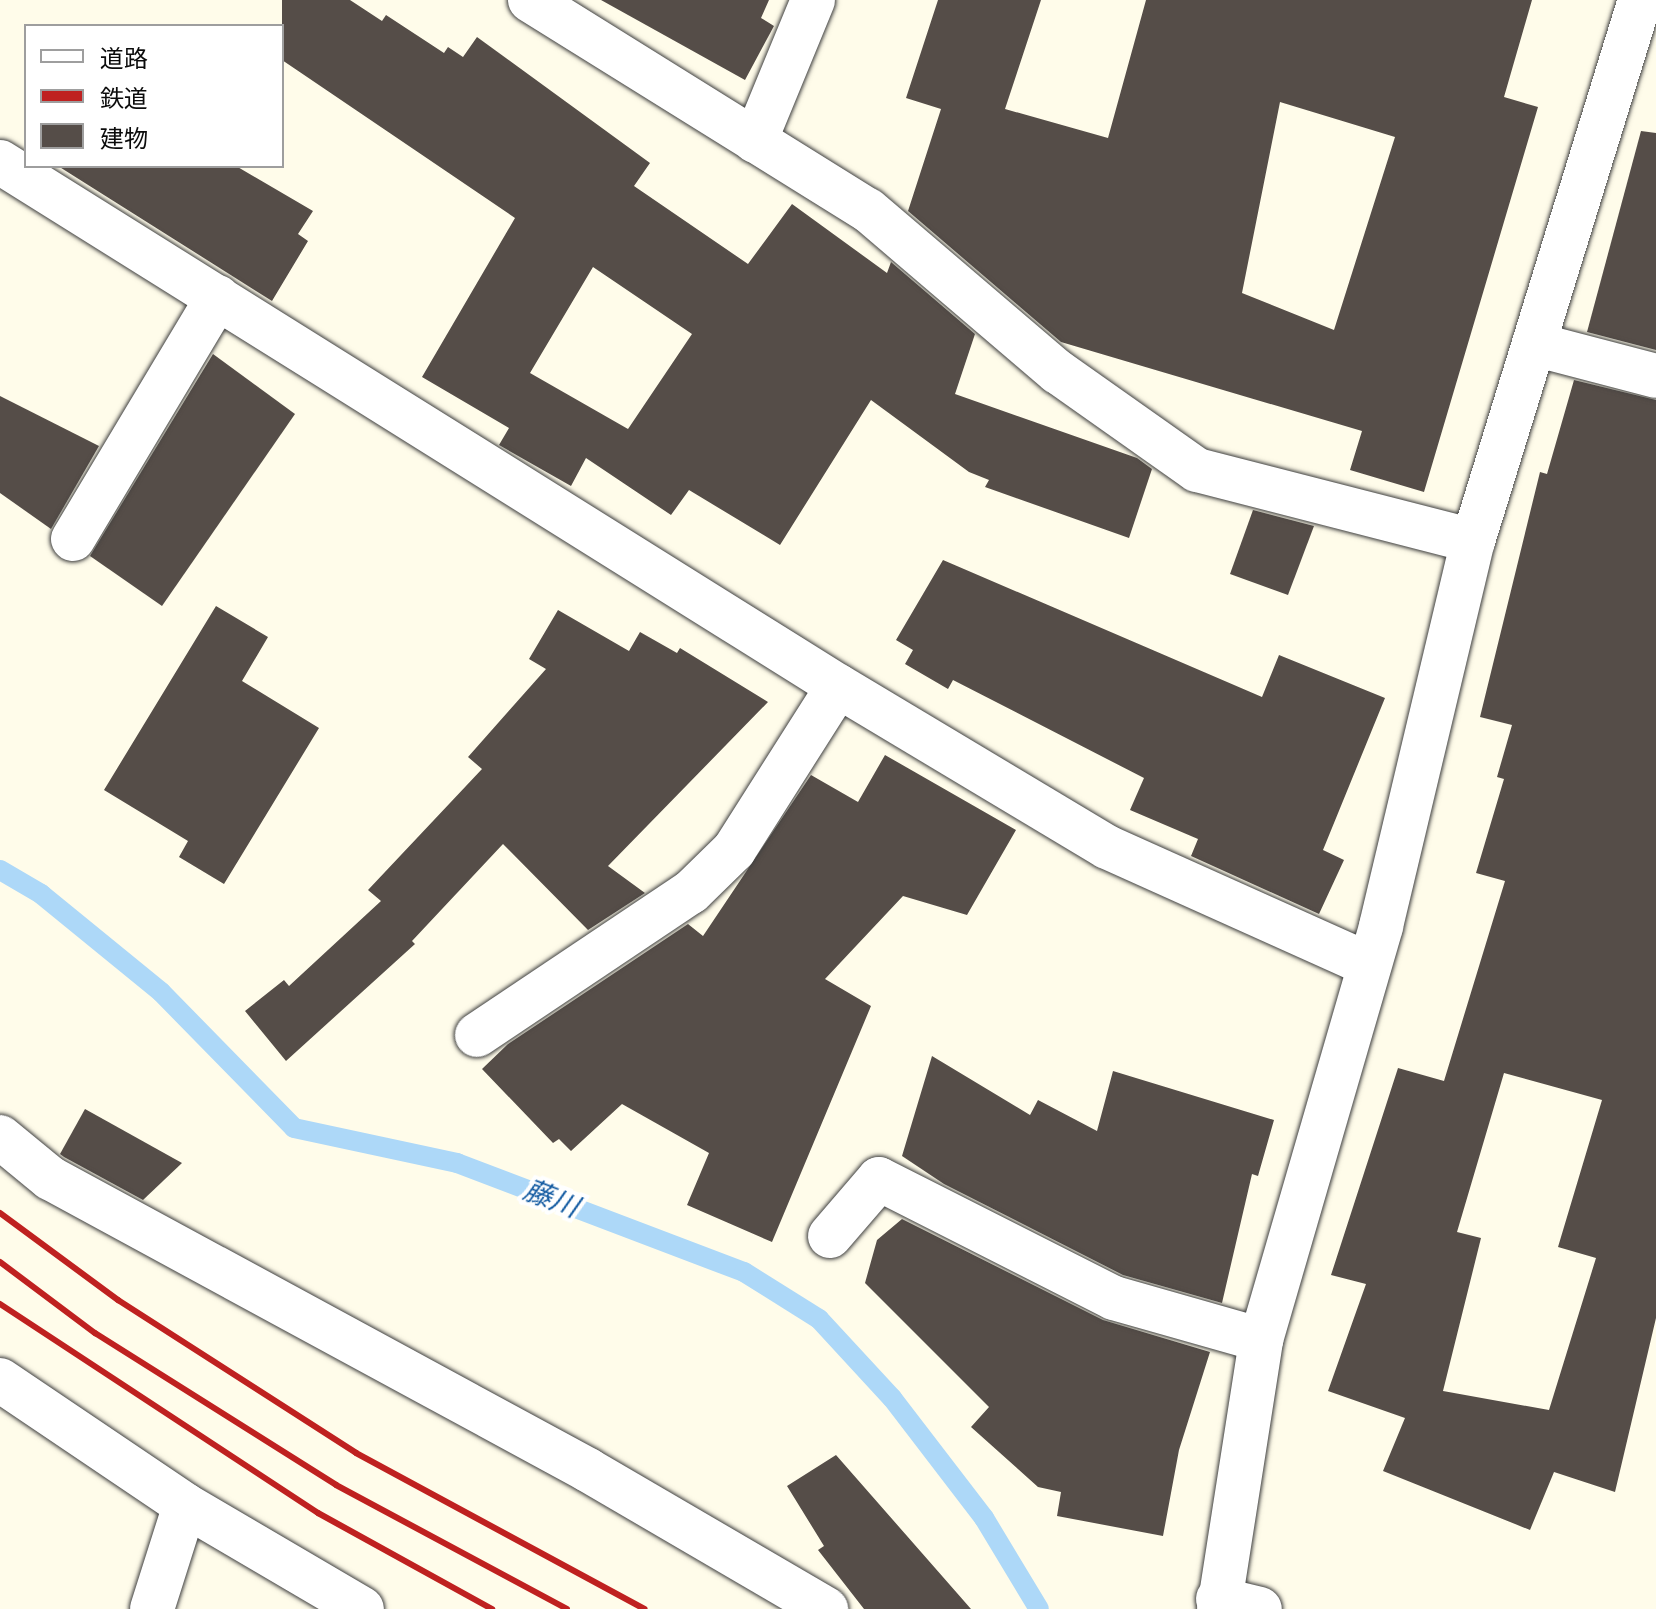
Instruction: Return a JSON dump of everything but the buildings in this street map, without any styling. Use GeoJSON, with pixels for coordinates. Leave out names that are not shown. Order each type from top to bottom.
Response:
{"type":"FeatureCollection","features":[{"type":"Feature","properties":{"kind":"street"},"geometry":{"type":"LineString","coordinates":[[530,0],[868,210],[1058,372],[1197,470],[1473,541]]}},
{"type":"Feature","properties":{"kind":"street"},"geometry":{"type":"LineString","coordinates":[[755,141],[813,0]]}},
{"type":"Feature","properties":{"kind":"street"},"geometry":{"type":"LineString","coordinates":[[1260,1609],[1218,1604],[1261,1340],[1369,965],[1473,541],[1640,0]]}},
{"type":"Feature","properties":{"kind":"street"},"geometry":{"type":"LineString","coordinates":[[0,162],[838,686],[1107,847],[1369,965]]}},
{"type":"Feature","properties":{"kind":"street"},"geometry":{"type":"LineString","coordinates":[[73,539],[218,297]]}},
{"type":"Feature","properties":{"kind":"street"},"geometry":{"type":"LineString","coordinates":[[1534,344],[1656,376]]}},
{"type":"Feature","properties":{"kind":"street"},"geometry":{"type":"LineString","coordinates":[[477,1035],[702,882],[734,850],[838,686]]}},
{"type":"Feature","properties":{"kind":"street"},"geometry":{"type":"LineString","coordinates":[[0,1137],[50,1178],[588,1470],[826,1609]]}},
{"type":"Feature","properties":{"kind":"street"},"geometry":{"type":"LineString","coordinates":[[830,1236],[879,1179],[1114,1298],[1261,1340]]}},
{"type":"Feature","properties":{"kind":"street"},"geometry":{"type":"LineString","coordinates":[[0,1380],[185,1505],[362,1609]]}},
{"type":"Feature","properties":{"kind":"street"},"geometry":{"type":"LineString","coordinates":[[152,1609],[185,1505]]}},
{"type":"Feature","properties":{"kind":"waterway","name":"藤川"},"geometry":{"type":"LineString","coordinates":[[0,870],[41,894],[161,992],[294,1128],[457,1163],[744,1272],[819,1319],[892,1398],[984,1518],[1039,1609]]}},
{"type":"Feature","properties":{"kind":"railway"},"geometry":{"type":"LineString","coordinates":[[0,1213],[118,1300],[356,1453],[644,1609]]}},
{"type":"Feature","properties":{"kind":"railway"},"geometry":{"type":"LineString","coordinates":[[0,1262],[95,1333],[336,1485],[567,1609]]}},
{"type":"Feature","properties":{"kind":"railway"},"geometry":{"type":"LineString","coordinates":[[0,1304],[318,1513],[492,1609]]}}]}
